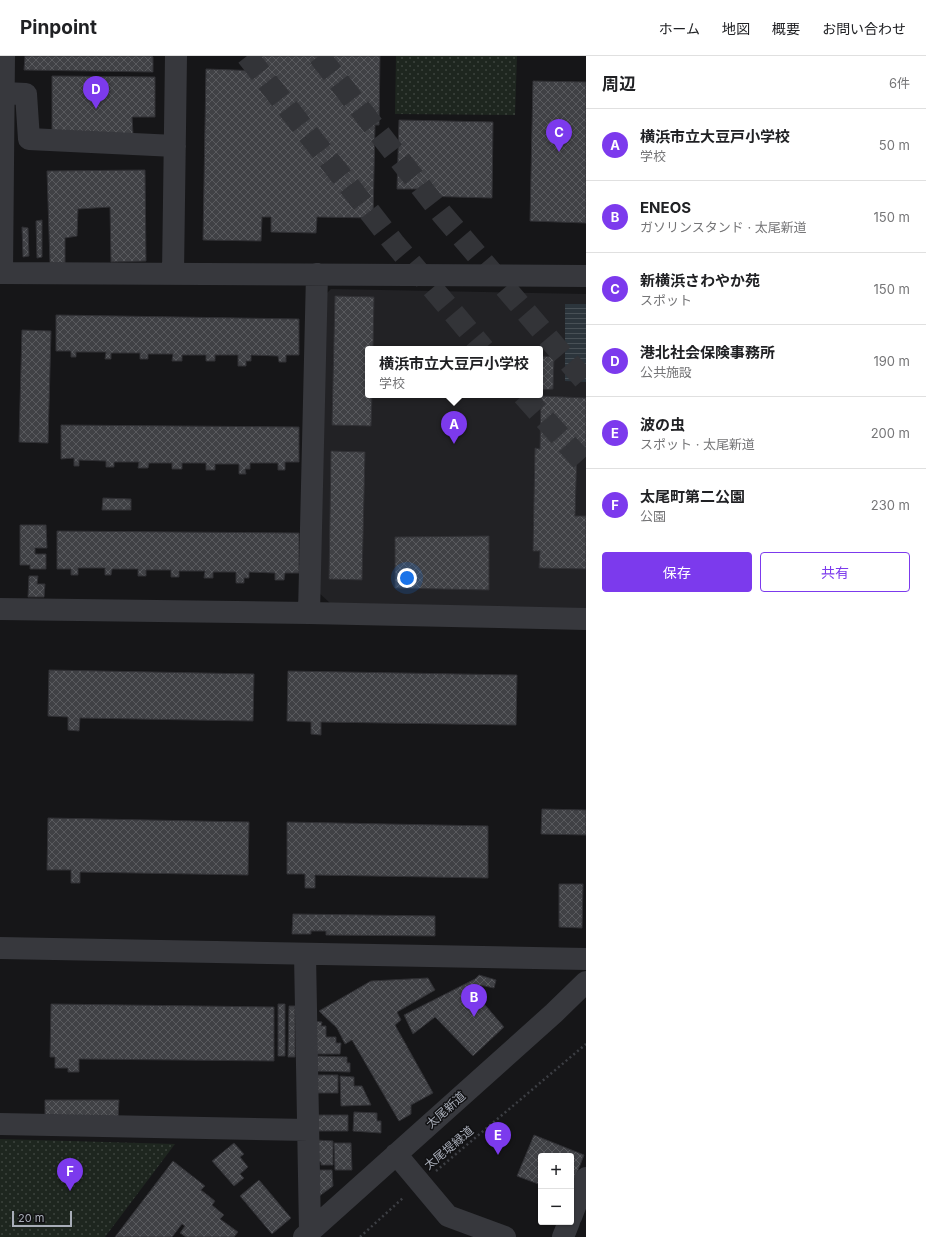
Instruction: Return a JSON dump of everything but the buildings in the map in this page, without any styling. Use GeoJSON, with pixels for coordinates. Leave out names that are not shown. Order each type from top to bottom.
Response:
{"type":"FeatureCollection","features":[{"type":"Feature","properties":{"kind":"street"},"geometry":{"type":"LineString","coordinates":[[4,56],[1,272],[586,276]]}},
{"type":"Feature","properties":{"kind":"street"},"geometry":{"type":"LineString","coordinates":[[173,273],[176,56]]}},
{"type":"Feature","properties":{"kind":"street"},"geometry":{"type":"LineString","coordinates":[[4,93],[26,94],[29,139],[175,146]]}},
{"type":"Feature","properties":{"kind":"street"},"geometry":{"type":"LineString","coordinates":[[309,613],[318,274]]}},
{"type":"Feature","properties":{"kind":"street"},"geometry":{"type":"LineString","coordinates":[[0,609],[309,613],[586,619]]}},
{"type":"Feature","properties":{"kind":"street"},"geometry":{"type":"LineString","coordinates":[[0,948],[586,959]]}},
{"type":"Feature","properties":{"kind":"street"},"geometry":{"type":"LineString","coordinates":[[304,954],[308,1130],[307,1234]]}},
{"type":"Feature","properties":{"kind":"street","name":"太尾新道"},"geometry":{"type":"LineString","coordinates":[[307,1234],[554,1013],[586,982]]}},
{"type":"Feature","properties":{"kind":"street"},"geometry":{"type":"LineString","coordinates":[[0,1124],[308,1130]]}},
{"type":"Feature","properties":{"kind":"street"},"geometry":{"type":"LineString","coordinates":[[396,1154],[448,1216],[505,1237]]}},
{"type":"Feature","properties":{"kind":"street"},"geometry":{"type":"LineString","coordinates":[[574,1209],[586,1178]]}},
{"type":"Feature","properties":{"kind":"street"},"geometry":{"type":"LineString","coordinates":[[563,1237],[568,1225]]}},
{"type":"Feature","properties":{"kind":"path","name":"太尾堤緑道"},"geometry":{"type":"LineString","coordinates":[[360,1237],[397,1203],[500,1118],[586,1044]]}},
{"type":"Feature","properties":{"kind":"shaded area"},"geometry":{"type":"Polygon","coordinates":[[[396,56],[517,56],[515,115],[395,114],[396,56]]]}},
{"type":"Feature","properties":{"kind":"shaded area"},"geometry":{"type":"Polygon","coordinates":[[[331,289],[586,294],[586,609],[330,603],[318,592],[324,296],[331,289]]]}},
{"type":"Feature","properties":{"kind":"shaded area"},"geometry":{"type":"Polygon","coordinates":[[[565,304],[586,304],[586,382],[565,381],[565,304]]]}},
{"type":"Feature","properties":{"kind":"shaded area"},"geometry":{"type":"Polygon","coordinates":[[[0,1139],[175,1144],[105,1237],[0,1237],[0,1139]]]}},
{"type":"Feature","properties":{"kind":"tunnel"},"geometry":{"type":"LineString","coordinates":[[247,56],[394,243],[481,346]]}},
{"type":"Feature","properties":{"kind":"tunnel"},"geometry":{"type":"LineString","coordinates":[[319,56],[442,214],[586,382]]}},
{"type":"Feature","properties":{"kind":"tunnel"},"geometry":{"type":"LineString","coordinates":[[526,398],[586,465]]}},
{"type":"Feature","properties":{"kind":"place","name":"港北社会保険事務所"},"geometry":{"type":"Point","coordinates":[96,109]}},
{"type":"Feature","properties":{"kind":"place","name":"新横浜さわやか苑"},"geometry":{"type":"Point","coordinates":[559,152]}},
{"type":"Feature","properties":{"kind":"place","name":"横浜市立大豆戸小学校"},"geometry":{"type":"Point","coordinates":[454,444]}},
{"type":"Feature","properties":{"kind":"place","name":"ENEOS"},"geometry":{"type":"Point","coordinates":[474,1017]}},
{"type":"Feature","properties":{"kind":"place","name":"波の虫"},"geometry":{"type":"Point","coordinates":[498,1155]}},
{"type":"Feature","properties":{"kind":"place","name":"太尾町第二公園"},"geometry":{"type":"Point","coordinates":[70,1191]}}]}
